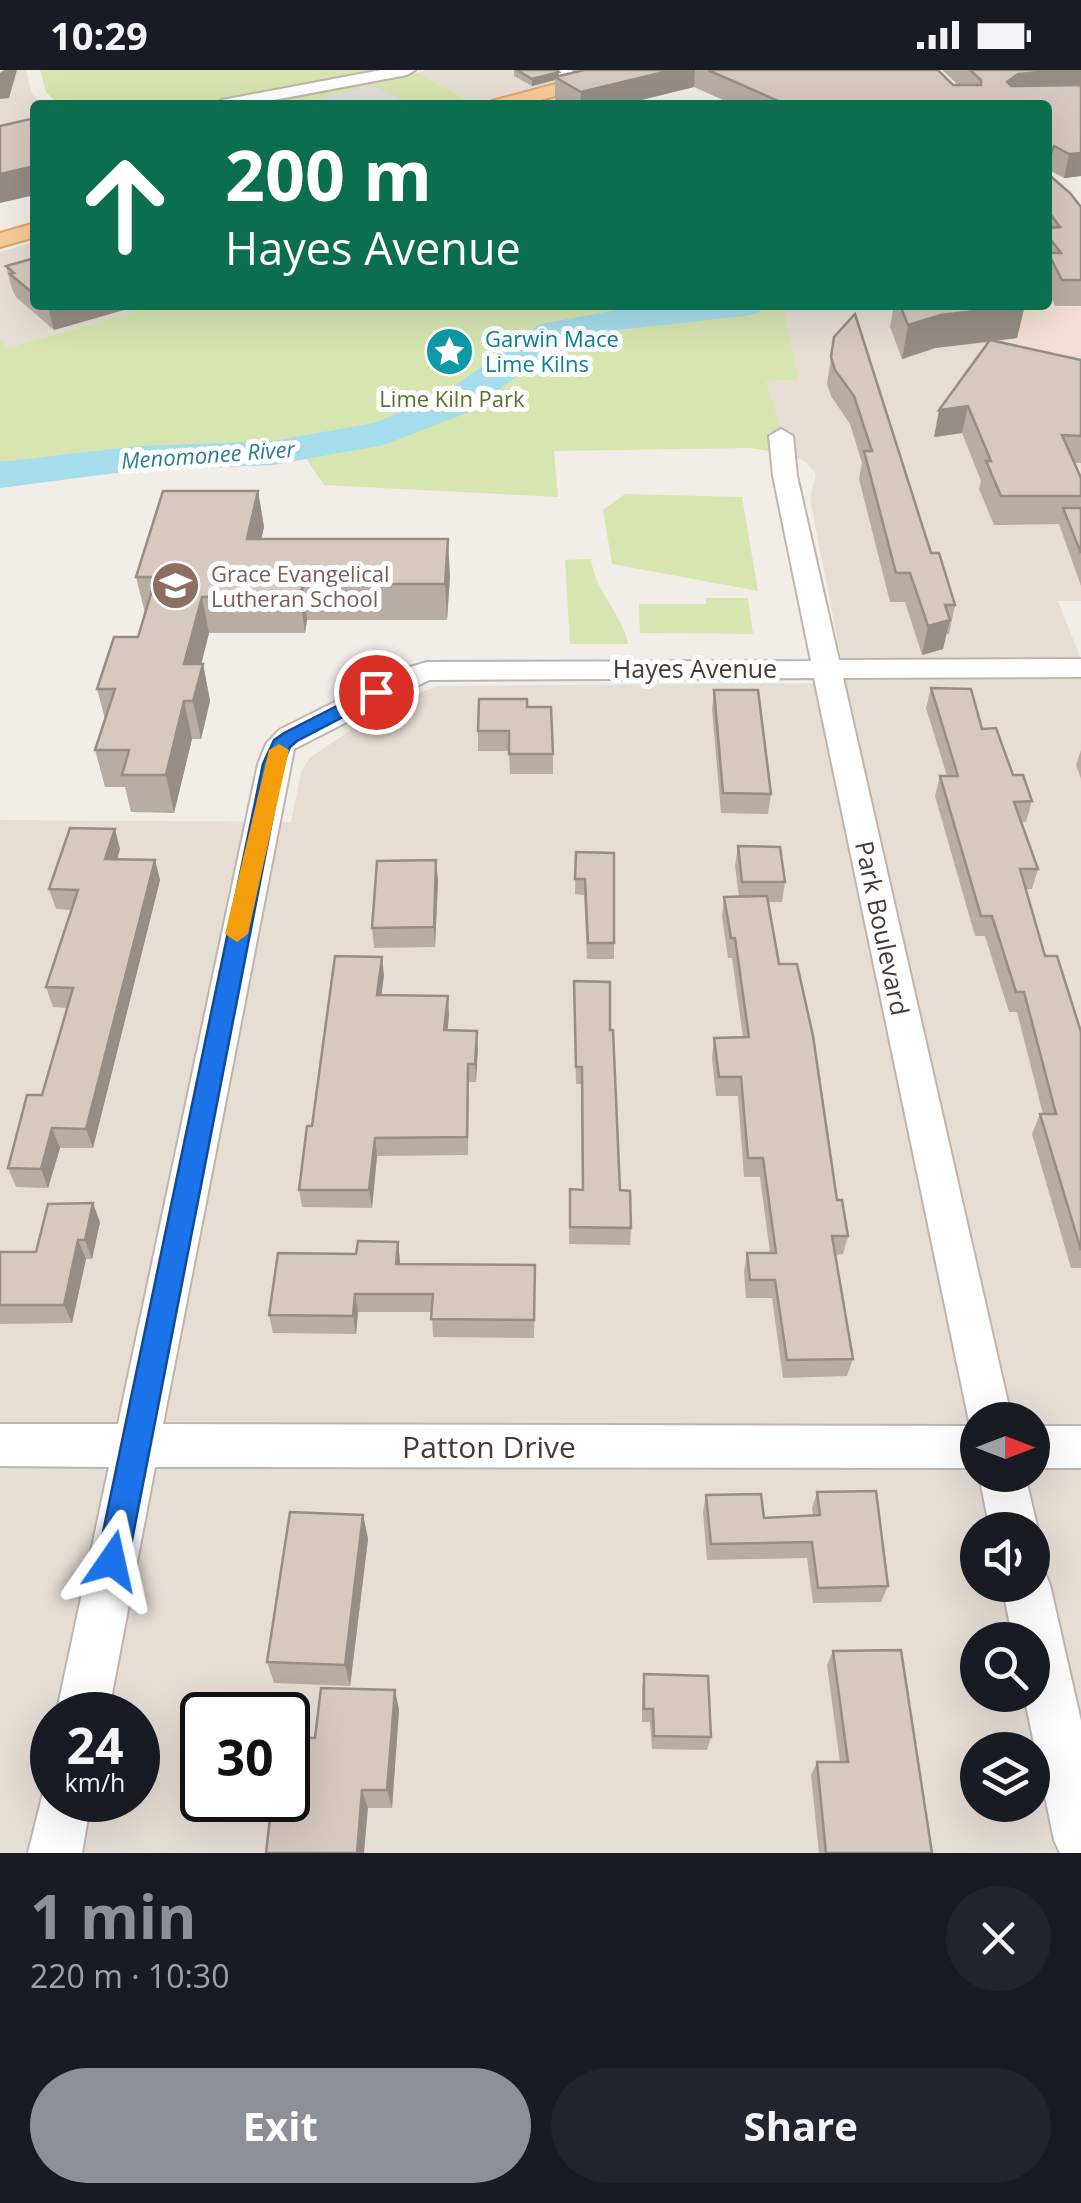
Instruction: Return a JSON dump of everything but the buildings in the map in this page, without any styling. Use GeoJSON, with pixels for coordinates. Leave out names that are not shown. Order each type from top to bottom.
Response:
{"type":"FeatureCollection","features":[{"type":"Feature","properties":{"kind":"main road"},"geometry":{"type":"LineString","coordinates":[[518,100],[631,70]]}},
{"type":"Feature","properties":{"kind":"main road"},"geometry":{"type":"LineString","coordinates":[[0,240],[30,231]]}},
{"type":"Feature","properties":{"kind":"street"},"geometry":{"type":"LineString","coordinates":[[248,100],[406,70]]}},
{"type":"Feature","properties":{"kind":"street"},"geometry":{"type":"LineString","coordinates":[[557,70],[585,82]]}},
{"type":"Feature","properties":{"kind":"street","name":"Park Boulevard"},"geometry":{"type":"LineString","coordinates":[[781,436],[783,463],[986,1402]]}},
{"type":"Feature","properties":{"kind":"street","name":"Hayes Avenue"},"geometry":{"type":"LineString","coordinates":[[87,1692],[273,764],[281,744],[406,678],[427,672],[1081,668]]}},
{"type":"Feature","properties":{"kind":"street","name":"Patton Drive"},"geometry":{"type":"LineString","coordinates":[[0,1445],[960,1447]]}},
{"type":"Feature","properties":{"kind":"street"},"geometry":{"type":"LineString","coordinates":[[1050,1447],[1081,1447]]}},
{"type":"Feature","properties":{"kind":"street"},"geometry":{"type":"LineString","coordinates":[[1030,1602],[1081,1840]]}},
{"type":"Feature","properties":{"kind":"street"},"geometry":{"type":"LineString","coordinates":[[55,1853],[61,1822]]}},
{"type":"Feature","properties":{"kind":"shaded area"},"geometry":{"type":"Polygon","coordinates":[[[0,70],[26,70],[37,100],[30,100],[30,140],[0,148],[0,70]]]}},
{"type":"Feature","properties":{"kind":"shaded area"},"geometry":{"type":"Polygon","coordinates":[[[538,70],[558,78],[557,85],[489,100],[469,100],[416,73],[538,70]]]}},
{"type":"Feature","properties":{"kind":"shaded area"},"geometry":{"type":"Polygon","coordinates":[[[372,85],[402,100],[314,100],[372,85]]]}},
{"type":"Feature","properties":{"kind":"shaded area"},"geometry":{"type":"Polygon","coordinates":[[[1081,233],[1081,355],[1009,353],[996,313],[908,321],[897,310],[1052,310],[1052,238],[1081,233]]]}},
{"type":"Feature","properties":{"kind":"shaded area"},"geometry":{"type":"Polygon","coordinates":[[[30,243],[30,310],[141,310],[8,348],[0,339],[0,252],[30,243]]]}},
{"type":"Feature","properties":{"kind":"shaded area"},"geometry":{"type":"Polygon","coordinates":[[[784,310],[897,310],[908,321],[997,313],[1009,353],[1081,355],[1081,601],[1058,601],[1081,659],[1081,1853],[0,1853],[0,820],[291,822],[301,773],[309,758],[386,707],[437,686],[846,683],[810,499],[816,474],[806,462],[789,454],[766,381],[799,380],[784,310]]]}},
{"type":"Feature","properties":{"kind":"green space"},"geometry":{"type":"Polygon","coordinates":[[[40,70],[411,70],[468,100],[284,100],[274,93],[231,100],[54,100],[46,92],[40,70]]]}},
{"type":"Feature","properties":{"kind":"green space","name":"Lime Kiln Park"},"geometry":{"type":"Polygon","coordinates":[[[141,310],[784,310],[799,380],[766,381],[789,454],[749,448],[554,451],[558,497],[324,485],[294,440],[0,467],[0,339],[8,348],[141,310]]]}},
{"type":"Feature","properties":{"kind":"green space"},"geometry":{"type":"Polygon","coordinates":[[[625,494],[742,497],[758,591],[612,564],[603,510],[625,494]]]}},
{"type":"Feature","properties":{"kind":"green space"},"geometry":{"type":"Polygon","coordinates":[[[591,559],[597,582],[620,621],[628,644],[570,644],[565,560],[591,559]]]}},
{"type":"Feature","properties":{"kind":"green space"},"geometry":{"type":"Polygon","coordinates":[[[706,598],[748,598],[753,634],[640,633],[639,604],[706,604],[706,598]]]}},
{"type":"Feature","properties":{"kind":"waterway","name":"Menomonee River"},"geometry":{"type":"LineString","coordinates":[[0,475],[139,458],[273,453],[384,433],[455,404],[553,332],[608,320],[699,310]]}},
{"type":"Feature","properties":{"kind":"slow traffic"},"geometry":{"type":"LineString","coordinates":[[237,934],[279,750]]}},
{"type":"Feature","properties":{"kind":"place","name":"Garwin Mace Lime Kilns"},"geometry":{"type":"Point","coordinates":[450,351]}},
{"type":"Feature","properties":{"kind":"place","name":"Grace Evangelical Lutheran School"},"geometry":{"type":"Point","coordinates":[176,586]}},
{"type":"Feature","properties":{"kind":"route"},"geometry":{"type":"LineString","coordinates":[[112,1561],[273,764],[281,744],[290,737],[376,692]]}}]}
